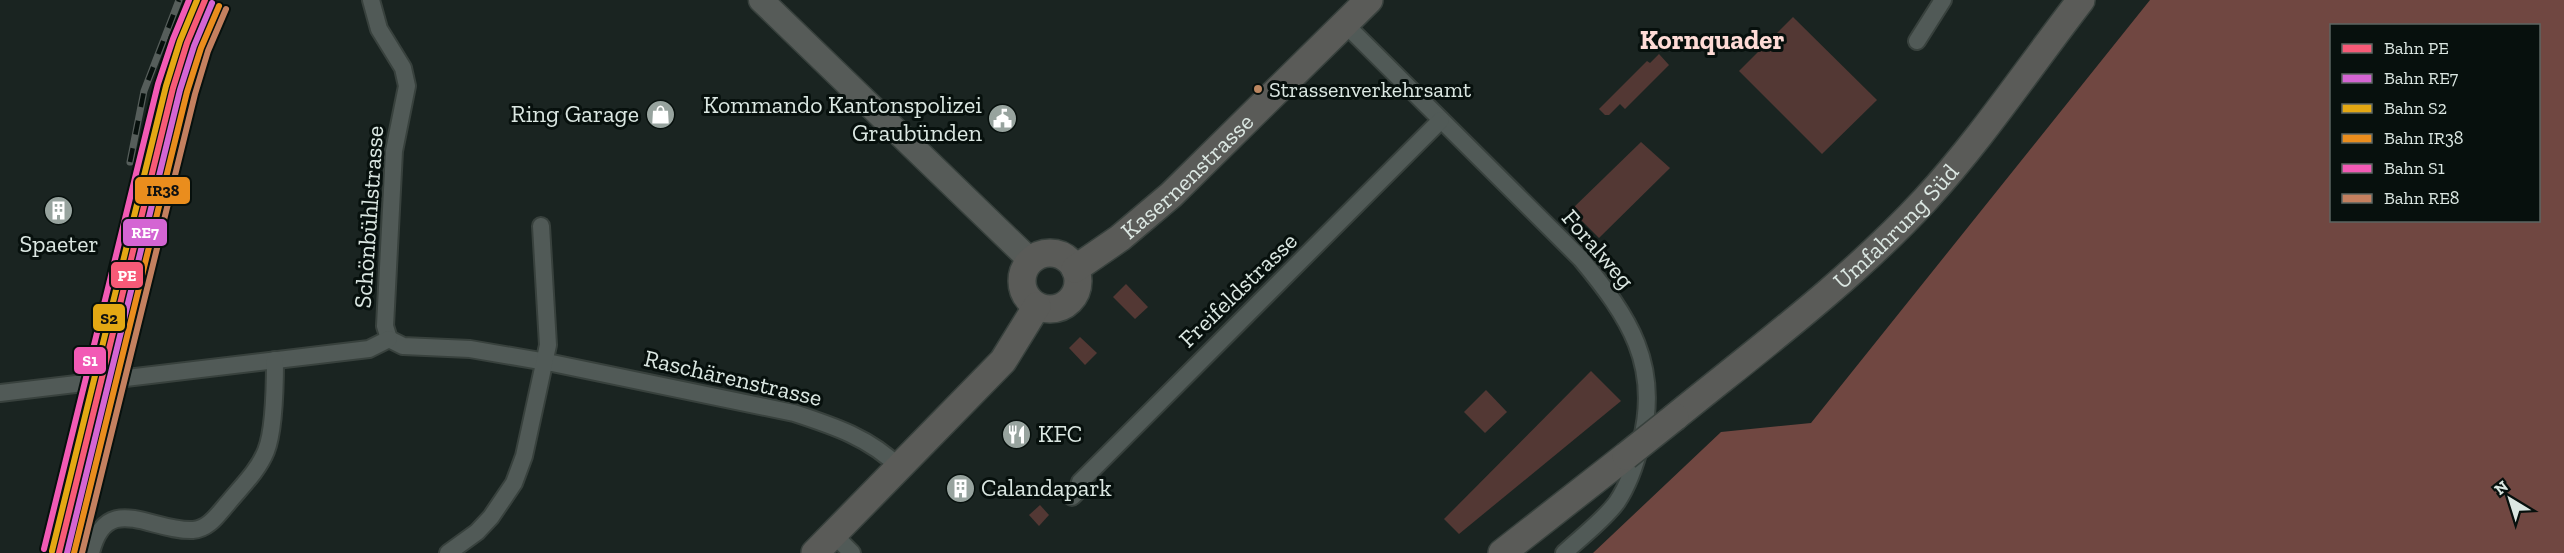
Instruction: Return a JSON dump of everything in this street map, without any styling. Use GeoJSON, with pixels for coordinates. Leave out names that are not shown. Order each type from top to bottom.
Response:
{"type":"FeatureCollection","features":[{"type":"Feature","properties":{"kind":"main road"},"geometry":{"type":"LineString","coordinates":[[761,0],[1031,261]]}},
{"type":"Feature","properties":{"kind":"main road","name":"Kasernenstrasse"},"geometry":{"type":"LineString","coordinates":[[1075,269],[1120,238],[1171,195],[1369,0]]}},
{"type":"Feature","properties":{"kind":"main road","name":"Umfahrung Süd"},"geometry":{"type":"LineString","coordinates":[[1502,553],[1801,315],[1865,258],[1924,200],[1976,138],[2081,0]]}},
{"type":"Feature","properties":{"kind":"main road"},"geometry":{"type":"LineString","coordinates":[[1046,254],[1063,256],[1075,269],[1078,278],[1077,288],[1066,304],[1057,308],[1038,306],[1031,302],[1023,289],[1023,274],[1031,261],[1046,254]]}},
{"type":"Feature","properties":{"kind":"main road"},"geometry":{"type":"LineString","coordinates":[[833,547],[900,468],[1003,361],[1038,306]]}},
{"type":"Feature","properties":{"kind":"street","name":"Schönbühlstrasse"},"geometry":{"type":"LineString","coordinates":[[371,0],[379,29],[403,68],[407,86],[394,151],[385,326],[389,339]]}},
{"type":"Feature","properties":{"kind":"street"},"geometry":{"type":"LineString","coordinates":[[1917,40],[1943,0]]}},
{"type":"Feature","properties":{"kind":"street","name":"Foralweg"},"geometry":{"type":"LineString","coordinates":[[1345,24],[1581,259],[1608,292],[1633,336],[1644,364],[1648,391],[1646,423],[1635,467],[1617,502],[1564,553]]}},
{"type":"Feature","properties":{"kind":"street","name":"Freifeldstrasse"},"geometry":{"type":"LineString","coordinates":[[1072,497],[1080,482],[1442,120]]}},
{"type":"Feature","properties":{"kind":"street"},"geometry":{"type":"LineString","coordinates":[[448,553],[477,532],[491,517],[514,483],[524,456],[548,345],[541,226]]}},
{"type":"Feature","properties":{"kind":"street"},"geometry":{"type":"LineString","coordinates":[[0,393],[369,349],[378,347],[389,339]]}},
{"type":"Feature","properties":{"kind":"street","name":"Raschärenstrasse"},"geometry":{"type":"LineString","coordinates":[[389,339],[403,346],[449,347],[544,362],[813,419],[861,438],[881,451],[900,468]]}},
{"type":"Feature","properties":{"kind":"street"},"geometry":{"type":"LineString","coordinates":[[91,553],[100,528],[109,520],[122,517],[170,528],[194,530],[211,523],[258,465],[266,451],[270,434],[275,360]]}},
{"type":"Feature","properties":{"kind":"shaded area"},"geometry":{"type":"Polygon","coordinates":[[[2150,0],[2564,0],[2564,553],[1593,553],[1721,432],[1811,423],[2150,0]]]}},
{"type":"Feature","properties":{"kind":"shaded area"},"geometry":{"type":"Polygon","coordinates":[[[1793,17],[1877,100],[1822,154],[1739,71],[1793,17]]]}},
{"type":"Feature","properties":{"kind":"shaded area"},"geometry":{"type":"Polygon","coordinates":[[[1659,54],[1669,65],[1625,109],[1620,104],[1609,115],[1605,115],[1599,109],[1647,61],[1650,63],[1659,54]]]}},
{"type":"Feature","properties":{"kind":"shaded area"},"geometry":{"type":"Polygon","coordinates":[[[1641,142],[1670,168],[1599,238],[1571,210],[1641,142]]]}},
{"type":"Feature","properties":{"kind":"shaded area"},"geometry":{"type":"Polygon","coordinates":[[[1126,284],[1148,307],[1135,319],[1113,297],[1126,284]]]}},
{"type":"Feature","properties":{"kind":"shaded area"},"geometry":{"type":"Polygon","coordinates":[[[1080,337],[1097,353],[1085,365],[1069,348],[1080,337]]]}},
{"type":"Feature","properties":{"kind":"shaded area"},"geometry":{"type":"Polygon","coordinates":[[[1591,371],[1621,401],[1459,534],[1444,519],[1591,371]]]}},
{"type":"Feature","properties":{"kind":"shaded area"},"geometry":{"type":"Polygon","coordinates":[[[1486,390],[1507,412],[1485,433],[1464,412],[1486,390]]]}},
{"type":"Feature","properties":{"kind":"shaded area"},"geometry":{"type":"Polygon","coordinates":[[[1040,505],[1049,515],[1039,526],[1029,515],[1040,505]]]}},
{"type":"Feature","properties":{"kind":"railway"},"geometry":{"type":"LineString","coordinates":[[130,162],[144,91],[179,0]]}},
{"type":"Feature","properties":{"kind":"rail line","name":"S1"},"geometry":{"type":"LineString","coordinates":[[44,549],[158,84],[189,0]]}},
{"type":"Feature","properties":{"kind":"rail line","name":"S2"},"geometry":{"type":"LineString","coordinates":[[52,551],[166,86],[180,41],[197,0]]}},
{"type":"Feature","properties":{"kind":"rail line","name":"PE"},"geometry":{"type":"LineString","coordinates":[[59,553],[173,88],[187,43],[205,0]]}},
{"type":"Feature","properties":{"kind":"rail line","name":"RE7"},"geometry":{"type":"LineString","coordinates":[[67,553],[180,90],[194,46],[212,3]]}},
{"type":"Feature","properties":{"kind":"rail line","name":"IR38"},"geometry":{"type":"LineString","coordinates":[[74,553],[187,92],[201,48],[219,6]]}},
{"type":"Feature","properties":{"kind":"rail line","name":"RE8"},"geometry":{"type":"LineString","coordinates":[[82,553],[195,94],[208,51],[226,9]]}},
{"type":"Feature","properties":{"kind":"place","name":"Strassenverkehrsamt"},"geometry":{"type":"Point","coordinates":[1258,89]}},
{"type":"Feature","properties":{"kind":"place","name":"Ring Garage"},"geometry":{"type":"Point","coordinates":[660,114]}},
{"type":"Feature","properties":{"kind":"place","name":"Kommando Kantonspolizei Graubünden"},"geometry":{"type":"Point","coordinates":[1003,119]}},
{"type":"Feature","properties":{"kind":"place","name":"Spaeter"},"geometry":{"type":"Point","coordinates":[59,211]}},
{"type":"Feature","properties":{"kind":"place","name":"KFC"},"geometry":{"type":"Point","coordinates":[1017,434]}},
{"type":"Feature","properties":{"kind":"place","name":"Calandapark"},"geometry":{"type":"Point","coordinates":[960,488]}},
{"type":"Feature","properties":{"kind":"district","name":"Kornquader"},"geometry":{"type":"Point","coordinates":[1712,40]}}]}
